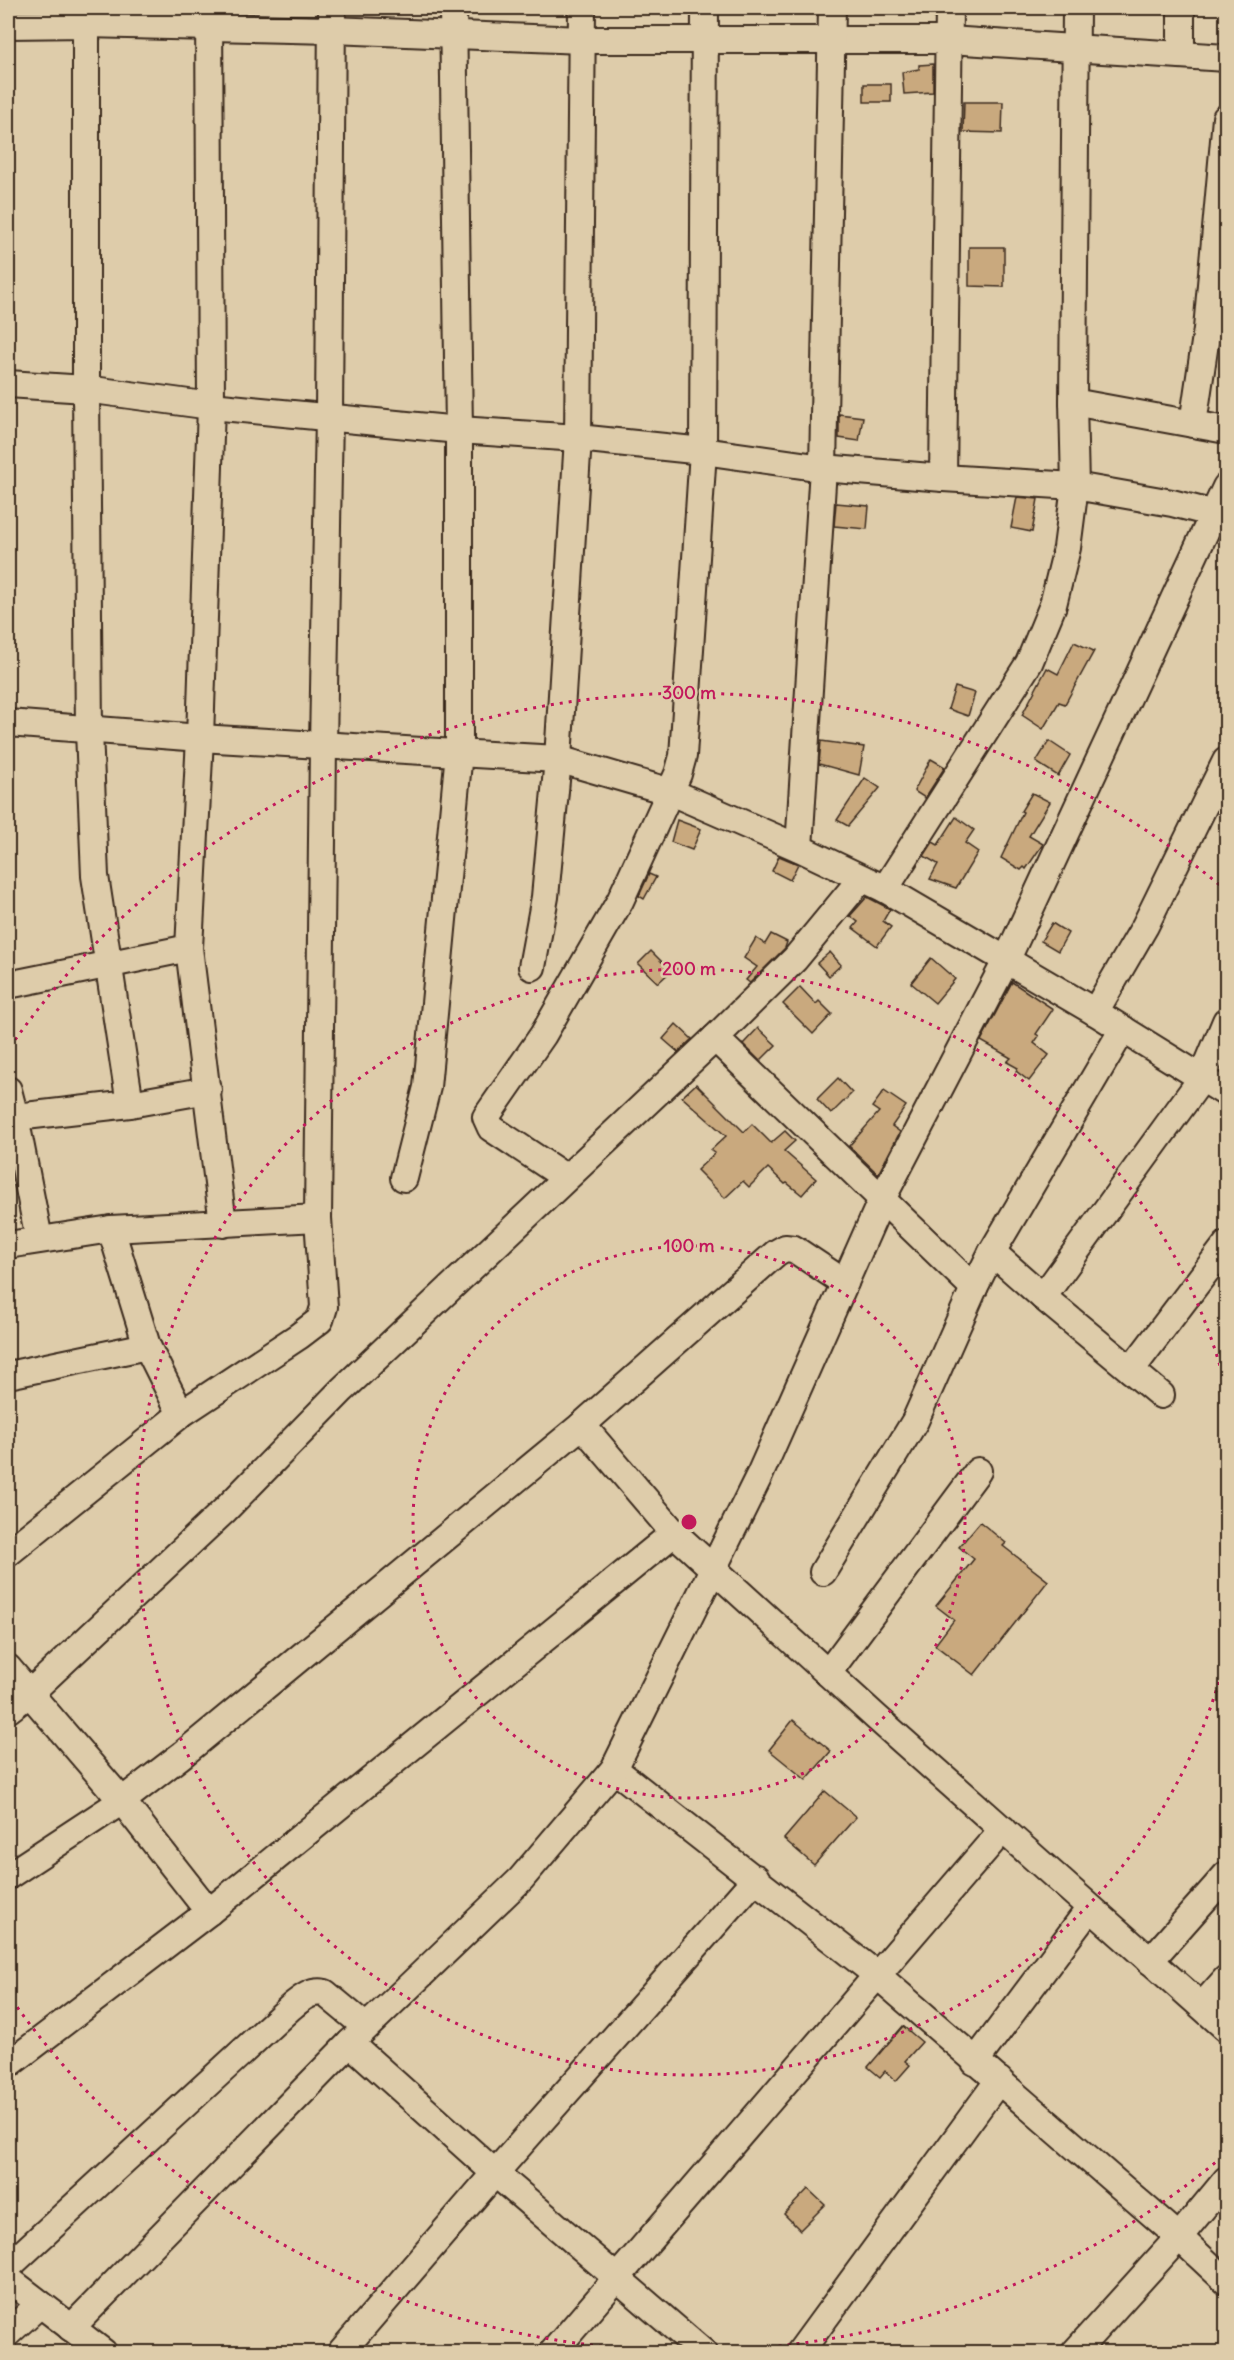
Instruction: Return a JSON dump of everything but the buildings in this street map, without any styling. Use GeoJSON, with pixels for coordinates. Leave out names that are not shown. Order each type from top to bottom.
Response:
{"type":"FeatureCollection","features":[{"type":"Feature","properties":{"kind":"street"},"geometry":{"type":"LineString","coordinates":[[404,1178],[427,1087],[459,752],[459,430],[453,8]]}},
{"type":"Feature","properties":{"kind":"street"},"geometry":{"type":"LineString","coordinates":[[532,967],[546,897],[558,759],[578,438],[582,8]]}},
{"type":"Feature","properties":{"kind":"street"},"geometry":{"type":"LineString","coordinates":[[565,1177],[491,1128],[486,1117],[543,1035],[620,901],[671,792],[683,756],[703,451],[705,8]]}},
{"type":"Feature","properties":{"kind":"street"},"geometry":{"type":"LineString","coordinates":[[799,848],[823,468],[832,8]]}},
{"type":"Feature","properties":{"kind":"street"},"geometry":{"type":"LineString","coordinates":[[943,478],[949,8]]}},
{"type":"Feature","properties":{"kind":"street"},"geometry":{"type":"LineString","coordinates":[[885,890],[1029,663],[1053,605],[1067,548],[1075,486],[1073,402],[1076,8]]}},
{"type":"Feature","properties":{"kind":"street"},"geometry":{"type":"LineString","coordinates":[[1181,8],[1181,55]]}},
{"type":"Feature","properties":{"kind":"street"},"geometry":{"type":"LineString","coordinates":[[8,25],[86,16],[332,19],[453,33],[583,40],[949,40],[1227,58]]}},
{"type":"Feature","properties":{"kind":"street"},"geometry":{"type":"LineString","coordinates":[[86,16],[89,731],[95,876],[130,1104]]}},
{"type":"Feature","properties":{"kind":"street"},"geometry":{"type":"LineString","coordinates":[[209,17],[211,406],[200,738],[189,948],[223,1224]]}},
{"type":"Feature","properties":{"kind":"street"},"geometry":{"type":"LineString","coordinates":[[8,1553],[181,1414],[320,1320],[324,1307],[318,1218],[332,19]]}},
{"type":"Feature","properties":{"kind":"street"},"geometry":{"type":"LineString","coordinates":[[1193,424],[1208,329],[1227,118]]}},
{"type":"Feature","properties":{"kind":"street"},"geometry":{"type":"LineString","coordinates":[[8,384],[86,389],[211,406],[459,430],[578,438],[703,451],[823,468],[1075,486],[1172,503],[1215,514]]}},
{"type":"Feature","properties":{"kind":"street"},"geometry":{"type":"LineString","coordinates":[[1073,402],[1227,430]]}},
{"type":"Feature","properties":{"kind":"street"},"geometry":{"type":"LineString","coordinates":[[71,2328],[358,2035],[521,1879],[614,1769],[760,1474],[882,1199],[1006,960],[1227,487]]}},
{"type":"Feature","properties":{"kind":"street"},"geometry":{"type":"LineString","coordinates":[[8,723],[89,731],[558,759],[671,792],[799,848],[885,890],[1095,1012],[1227,1093]]}},
{"type":"Feature","properties":{"kind":"street"},"geometry":{"type":"LineString","coordinates":[[1095,1012],[1144,926],[1227,761]]}},
{"type":"Feature","properties":{"kind":"street"},"geometry":{"type":"LineString","coordinates":[[8,1710],[30,1693],[217,1518],[342,1390],[565,1177],[715,1038],[795,959],[861,879]]}},
{"type":"Feature","properties":{"kind":"street"},"geometry":{"type":"LineString","coordinates":[[8,985],[189,948]]}},
{"type":"Feature","properties":{"kind":"street"},"geometry":{"type":"LineString","coordinates":[[1043,1297],[1202,1078],[1227,1021]]}},
{"type":"Feature","properties":{"kind":"street"},"geometry":{"type":"LineString","coordinates":[[823,1572],[915,1421],[992,1252],[1123,1029]]}},
{"type":"Feature","properties":{"kind":"street"},"geometry":{"type":"LineString","coordinates":[[715,1038],[974,1288]]}},
{"type":"Feature","properties":{"kind":"street"},"geometry":{"type":"LineString","coordinates":[[8,1090],[11,1117],[39,1239]]}},
{"type":"Feature","properties":{"kind":"street"},"geometry":{"type":"LineString","coordinates":[[11,1117],[130,1104],[208,1090]]}},
{"type":"Feature","properties":{"kind":"street"},"geometry":{"type":"LineString","coordinates":[[8,1245],[111,1229],[318,1218]]}},
{"type":"Feature","properties":{"kind":"street"},"geometry":{"type":"LineString","coordinates":[[111,1229],[147,1346],[181,1414]]}},
{"type":"Feature","properties":{"kind":"street"},"geometry":{"type":"LineString","coordinates":[[1131,1370],[1227,1245]]}},
{"type":"Feature","properties":{"kind":"street"},"geometry":{"type":"LineString","coordinates":[[8,1876],[122,1801],[183,1754],[582,1425],[769,1259],[785,1248],[794,1249],[845,1283]]}},
{"type":"Feature","properties":{"kind":"street"},"geometry":{"type":"LineString","coordinates":[[992,1252],[1161,1395]]}},
{"type":"Feature","properties":{"kind":"street"},"geometry":{"type":"LineString","coordinates":[[8,1375],[147,1346]]}},
{"type":"Feature","properties":{"kind":"street"},"geometry":{"type":"LineString","coordinates":[[582,1425],[674,1533],[1150,1962],[1227,2028]]}},
{"type":"Feature","properties":{"kind":"street"},"geometry":{"type":"LineString","coordinates":[[828,1673],[978,1471]]}},
{"type":"Feature","properties":{"kind":"street"},"geometry":{"type":"LineString","coordinates":[[8,2065],[209,1912],[674,1533]]}},
{"type":"Feature","properties":{"kind":"street"},"geometry":{"type":"LineString","coordinates":[[8,1668],[122,1801],[209,1912]]}},
{"type":"Feature","properties":{"kind":"street"},"geometry":{"type":"LineString","coordinates":[[614,1769],[877,1975],[1227,2281]]}},
{"type":"Feature","properties":{"kind":"street"},"geometry":{"type":"LineString","coordinates":[[553,2352],[618,2280],[1003,1829]]}},
{"type":"Feature","properties":{"kind":"street"},"geometry":{"type":"LineString","coordinates":[[1150,1962],[1227,1875]]}},
{"type":"Feature","properties":{"kind":"street"},"geometry":{"type":"LineString","coordinates":[[341,2352],[495,2173],[756,1878]]}},
{"type":"Feature","properties":{"kind":"street"},"geometry":{"type":"LineString","coordinates":[[975,2062],[1090,1908]]}},
{"type":"Feature","properties":{"kind":"street"},"geometry":{"type":"LineString","coordinates":[[1202,2006],[1227,1979]]}},
{"type":"Feature","properties":{"kind":"street"},"geometry":{"type":"LineString","coordinates":[[8,2267],[291,2007],[310,1993],[317,1991],[325,1993],[358,2035],[495,2173],[703,2352]]}},
{"type":"Feature","properties":{"kind":"street"},"geometry":{"type":"LineString","coordinates":[[800,2352],[999,2080]]}},
{"type":"Feature","properties":{"kind":"street"},"geometry":{"type":"LineString","coordinates":[[1075,2352],[1227,2180]]}},
{"type":"Feature","properties":{"kind":"street"},"geometry":{"type":"LineString","coordinates":[[8,2279],[103,2352]]}},
{"type":"Feature","properties":{"kind":"street"},"geometry":{"type":"LineString","coordinates":[[8,2333],[40,2304]]}}]}
